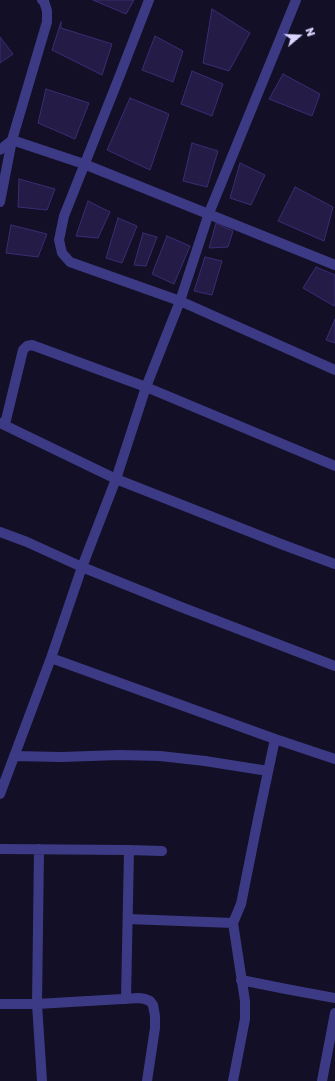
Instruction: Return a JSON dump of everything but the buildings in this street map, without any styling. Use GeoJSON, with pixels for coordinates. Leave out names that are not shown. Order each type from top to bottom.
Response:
{"type":"FeatureCollection","features":[{"type":"Feature","properties":{"kind":"street"},"geometry":{"type":"LineString","coordinates":[[0,202],[12,140],[46,22],[47,11],[42,0]]}},
{"type":"Feature","properties":{"kind":"street"},"geometry":{"type":"LineString","coordinates":[[149,0],[64,216],[59,240],[62,253],[70,262],[180,301],[335,370]]}},
{"type":"Feature","properties":{"kind":"street"},"geometry":{"type":"LineString","coordinates":[[0,794],[51,658],[82,567],[116,479],[146,387],[180,301],[209,213],[296,0]]}},
{"type":"Feature","properties":{"kind":"street"},"geometry":{"type":"LineString","coordinates":[[0,150],[12,140]]}},
{"type":"Feature","properties":{"kind":"street"},"geometry":{"type":"LineString","coordinates":[[12,140],[84,164],[209,213],[335,265]]}},
{"type":"Feature","properties":{"kind":"street"},"geometry":{"type":"LineString","coordinates":[[335,466],[146,387],[32,345],[26,346],[23,350],[2,424],[116,479],[335,564]]}},
{"type":"Feature","properties":{"kind":"street"},"geometry":{"type":"LineString","coordinates":[[0,532],[181,607],[335,666]]}},
{"type":"Feature","properties":{"kind":"street"},"geometry":{"type":"LineString","coordinates":[[51,658],[275,739],[335,759]]}},
{"type":"Feature","properties":{"kind":"street"},"geometry":{"type":"LineString","coordinates":[[233,1081],[245,1019],[245,1001],[233,923],[241,904],[275,739]]}},
{"type":"Feature","properties":{"kind":"street"},"geometry":{"type":"LineString","coordinates":[[14,756],[160,756],[205,761],[268,771]]}},
{"type":"Feature","properties":{"kind":"street"},"geometry":{"type":"LineString","coordinates":[[0,849],[162,851]]}},
{"type":"Feature","properties":{"kind":"street"},"geometry":{"type":"LineString","coordinates":[[39,849],[37,1004],[42,1081]]}},
{"type":"Feature","properties":{"kind":"street"},"geometry":{"type":"LineString","coordinates":[[126,999],[129,850]]}},
{"type":"Feature","properties":{"kind":"street"},"geometry":{"type":"LineString","coordinates":[[128,919],[233,923]]}},
{"type":"Feature","properties":{"kind":"street"},"geometry":{"type":"LineString","coordinates":[[241,980],[335,998]]}},
{"type":"Feature","properties":{"kind":"street"},"geometry":{"type":"LineString","coordinates":[[0,1004],[37,1004],[145,998],[153,1005],[156,1016],[156,1028],[147,1081]]}},
{"type":"Feature","properties":{"kind":"street"},"geometry":{"type":"LineString","coordinates":[[322,1081],[335,1013]]}}]}
